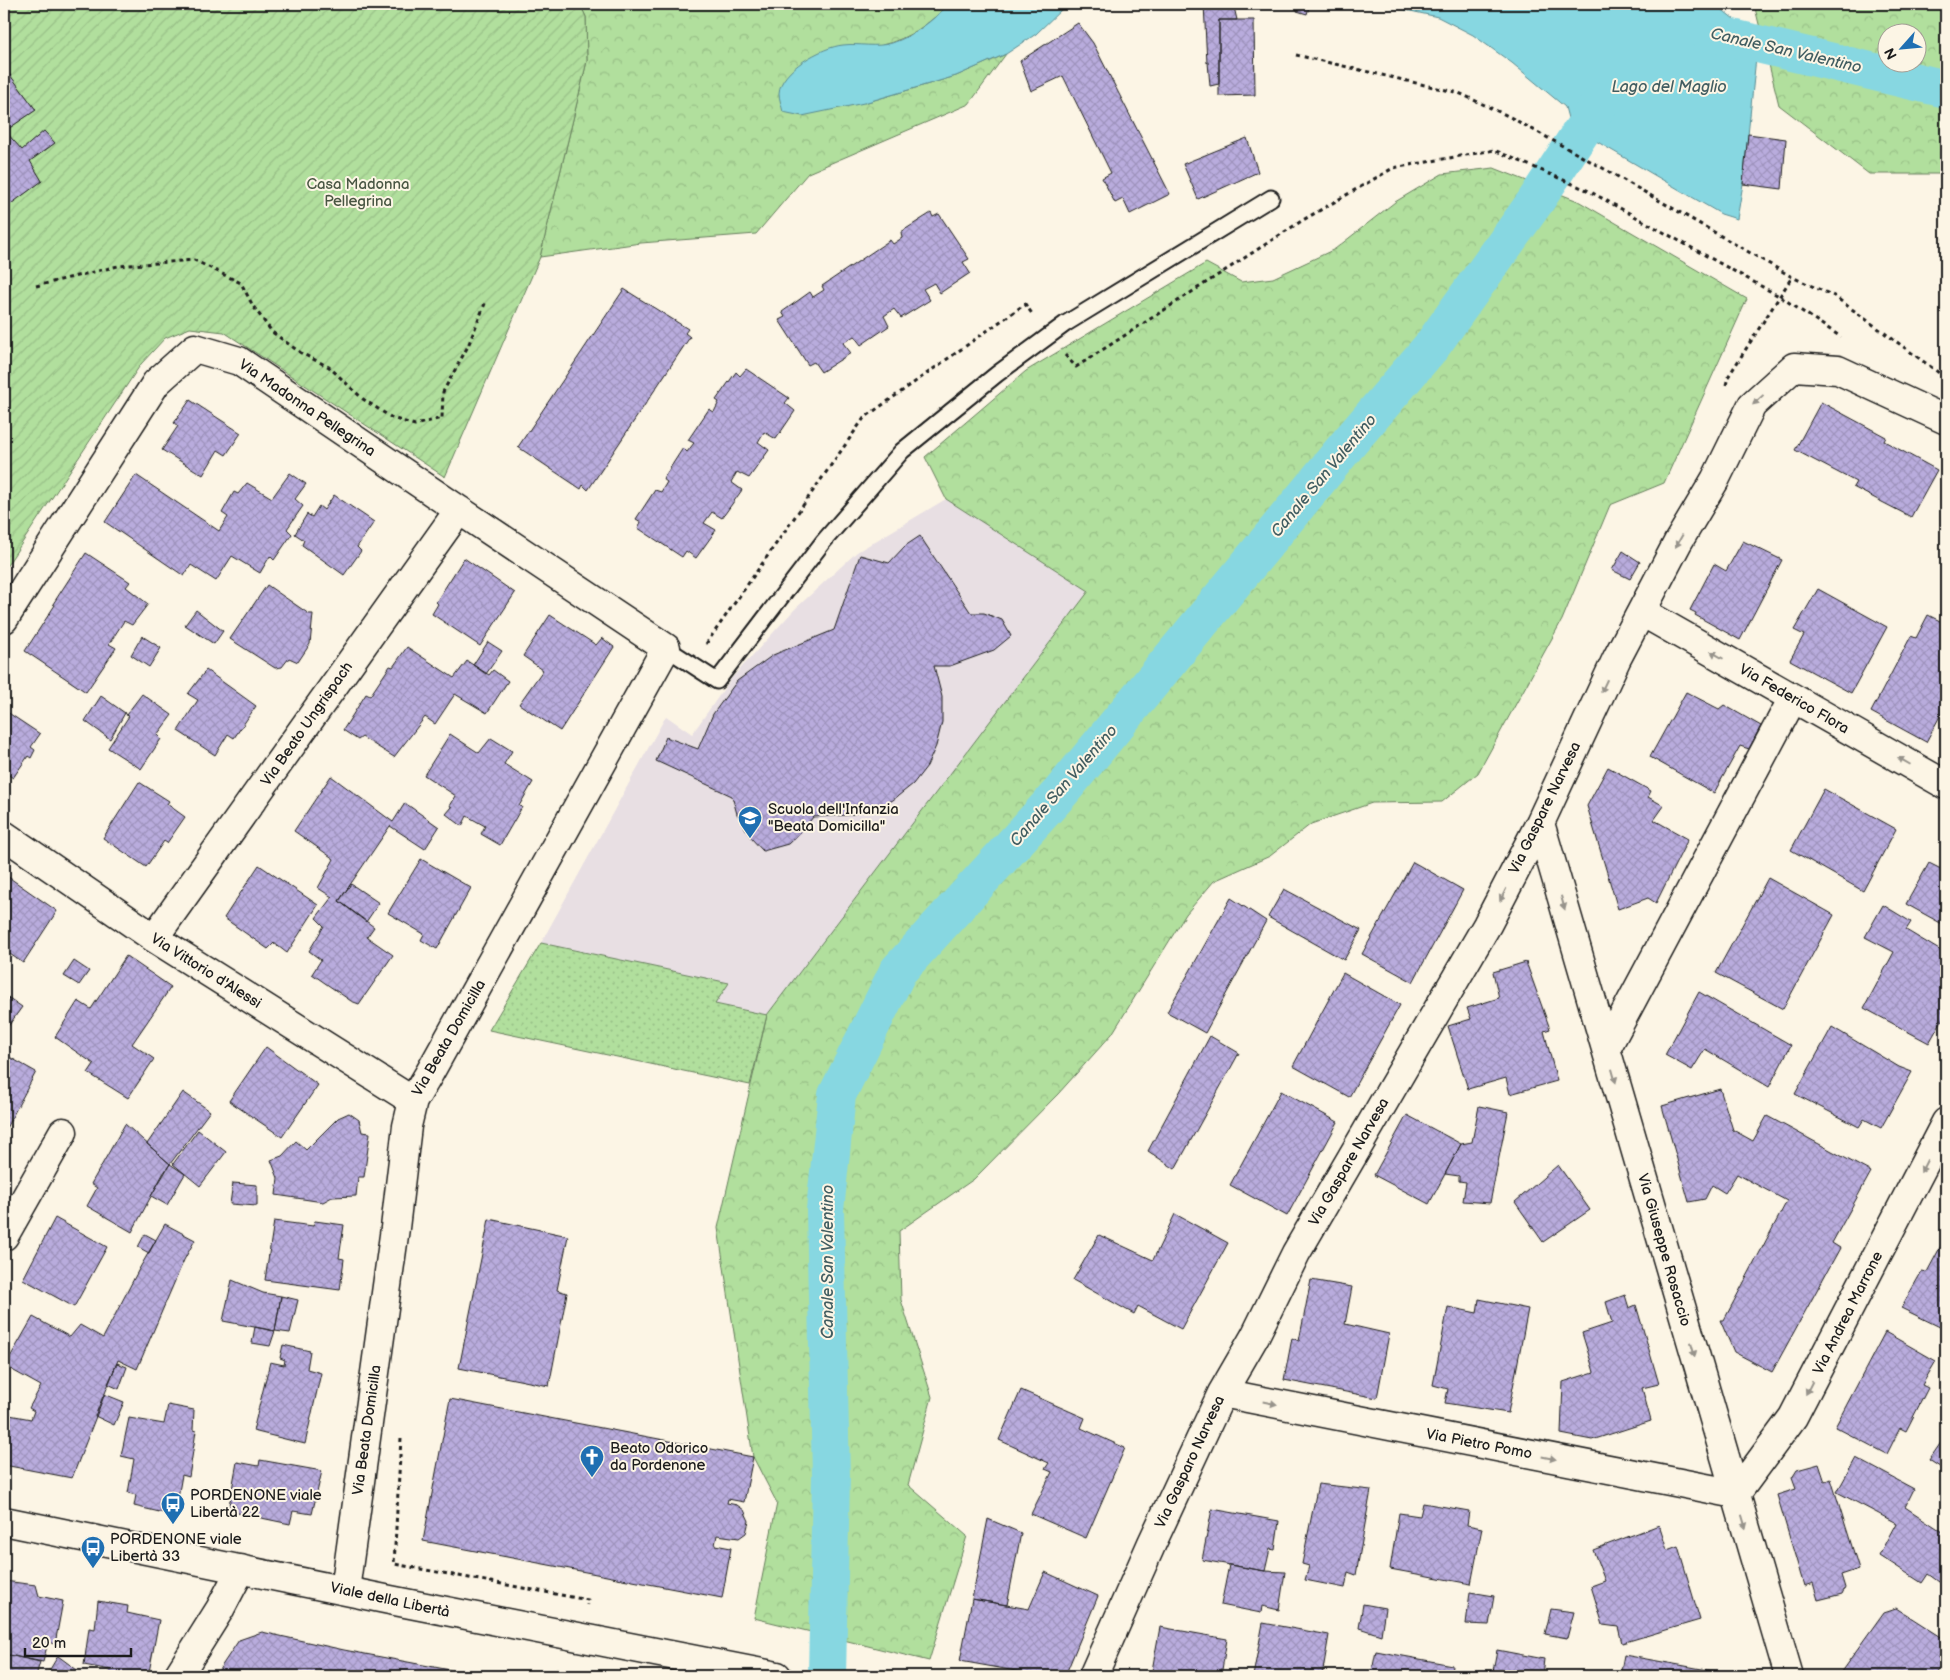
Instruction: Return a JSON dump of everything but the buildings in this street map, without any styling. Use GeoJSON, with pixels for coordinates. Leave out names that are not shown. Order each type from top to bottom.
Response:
{"type":"FeatureCollection","features":[{"type":"Feature","properties":{"kind":"street","name":"Via Madonna Pellegrina"},"geometry":{"type":"LineString","coordinates":[[4,619],[156,383],[196,348],[239,361],[666,648]]}},
{"type":"Feature","properties":{"kind":"street","name":"Via Gaspare Narvesa"},"geometry":{"type":"LineString","coordinates":[[1296,1253],[1487,925],[1540,823],[1617,658],[1678,542],[1715,480],[1752,405],[1794,367],[1838,370],[1946,420]]}},
{"type":"Feature","properties":{"kind":"street","name":"Via Beato Ungrispach"},"geometry":{"type":"LineString","coordinates":[[154,938],[459,510]]}},
{"type":"Feature","properties":{"kind":"street","name":"Via Federico Flora"},"geometry":{"type":"LineString","coordinates":[[1642,612],[1946,785]]}},
{"type":"Feature","properties":{"kind":"street","name":"Via Beata Domicilla"},"geometry":{"type":"LineString","coordinates":[[345,1590],[395,1228],[407,1126],[413,1101],[666,648]]}},
{"type":"Feature","properties":{"kind":"street"},"geometry":{"type":"LineString","coordinates":[[1606,1049],[1793,698]]}},
{"type":"Feature","properties":{"kind":"street","name":"Via Giuseppe Rosaccio"},"geometry":{"type":"LineString","coordinates":[[1540,823],[1789,1676]]}},
{"type":"Feature","properties":{"kind":"street","name":"Via Vittorio d'Alessi"},"geometry":{"type":"LineString","coordinates":[[4,835],[154,938],[413,1101]]}},
{"type":"Feature","properties":{"kind":"street","name":"Via Andrea Marrone"},"geometry":{"type":"LineString","coordinates":[[1736,1494],[1793,1417],[1946,1122]]}},
{"type":"Feature","properties":{"kind":"street"},"geometry":{"type":"LineString","coordinates":[[4,1236],[63,1132]]}},
{"type":"Feature","properties":{"kind":"street","name":"Via Gasparo Narvesa"},"geometry":{"type":"LineString","coordinates":[[1093,1676],[1222,1393],[1254,1336],[1296,1253]]}},
{"type":"Feature","properties":{"kind":"street","name":"Via Pietro Pomo"},"geometry":{"type":"LineString","coordinates":[[1222,1393],[1736,1494]]}},
{"type":"Feature","properties":{"kind":"street","name":"Viale della Libertà"},"geometry":{"type":"LineString","coordinates":[[4,1521],[777,1676]]}},
{"type":"Feature","properties":{"kind":"street"},"geometry":{"type":"LineString","coordinates":[[178,1676],[220,1610],[241,1568]]}},
{"type":"Feature","properties":{"kind":"lane"},"geometry":{"type":"LineString","coordinates":[[666,648],[717,681],[823,542],[902,452],[997,374],[1049,335],[1271,198]]}},
{"type":"Feature","properties":{"kind":"path"},"geometry":{"type":"LineString","coordinates":[[1296,55],[1459,93],[1510,117],[1601,166],[1792,277],[1834,296],[1946,378]]}},
{"type":"Feature","properties":{"kind":"path"},"geometry":{"type":"LineString","coordinates":[[691,664],[864,418],[1025,304],[1076,367],[1302,220],[1392,168],[1494,150],[1589,191],[1779,296],[1844,339]]}},
{"type":"Feature","properties":{"kind":"path"},"geometry":{"type":"LineString","coordinates":[[36,286],[118,266],[194,260],[241,283],[253,306],[272,332],[301,353],[329,367],[363,399],[392,418],[415,425],[442,418],[442,392],[468,346],[486,301]]}},
{"type":"Feature","properties":{"kind":"path"},"geometry":{"type":"LineString","coordinates":[[394,1564],[401,1435]]}},
{"type":"Feature","properties":{"kind":"shaded area","name":"Scuola dell'Infanzia \"Beata Domicilla\""},"geometry":{"type":"Polygon","coordinates":[[[946,499],[1090,591],[767,1015],[714,1004],[728,983],[541,943],[666,716],[692,734],[731,679],[794,610],[857,552],[946,499]]]}},
{"type":"Feature","properties":{"kind":"green space","name":"Casa Madonna Pellegrina"},"geometry":{"type":"Polygon","coordinates":[[[4,4],[580,4],[586,17],[587,61],[540,257],[445,477],[224,332],[190,328],[165,338],[141,364],[4,570],[4,209],[42,181],[30,161],[55,143],[44,131],[22,150],[5,131],[36,110],[4,67],[4,4]]]}},
{"type":"Feature","properties":{"kind":"green space"},"geometry":{"type":"Polygon","coordinates":[[[580,4],[949,4],[919,29],[901,39],[882,45],[864,103],[956,76],[1006,54],[969,104],[808,173],[756,234],[641,243],[540,257],[587,61],[586,17],[580,4]]]}},
{"type":"Feature","properties":{"kind":"green space"},"geometry":{"type":"Polygon","coordinates":[[[1754,4],[1946,4],[1946,174],[1869,174],[1779,105],[1754,4]]]}},
{"type":"Feature","properties":{"kind":"green space"},"geometry":{"type":"Polygon","coordinates":[[[1494,168],[1578,201],[1747,299],[1664,483],[1610,505],[1562,620],[1478,773],[1442,802],[1372,803],[1311,824],[1270,856],[1214,881],[1186,914],[1112,1034],[1058,1094],[974,1179],[899,1231],[901,1300],[932,1397],[908,1485],[967,1536],[929,1661],[754,1618],[777,1503],[753,1457],[718,1228],[767,1015],[1089,591],[946,499],[925,457],[1026,371],[1206,263],[1241,282],[1273,278],[1335,249],[1395,202],[1442,174],[1494,168]]]}},
{"type":"Feature","properties":{"kind":"green space"},"geometry":{"type":"Polygon","coordinates":[[[541,943],[729,983],[715,1004],[767,1015],[750,1085],[489,1030],[541,943]]]}},
{"type":"Feature","properties":{"kind":"green space"},"geometry":{"type":"Polygon","coordinates":[[[556,1668],[595,1676],[555,1676],[556,1668]]]}},
{"type":"Feature","properties":{"kind":"water"},"geometry":{"type":"Polygon","coordinates":[[[949,4],[1070,4],[1064,7],[1036,34],[1006,54],[956,76],[864,103],[802,116],[783,112],[779,95],[781,84],[794,68],[804,61],[824,50],[843,45],[880,45],[900,40],[923,27],[949,4]]]}},
{"type":"Feature","properties":{"kind":"water","name":"Lago del Maglio"},"geometry":{"type":"Polygon","coordinates":[[[1378,4],[1715,4],[1758,38],[1743,184],[1737,219],[1721,214],[1589,137],[1569,122],[1565,107],[1512,63],[1473,35],[1438,17],[1378,4]]]}},
{"type":"Feature","properties":{"kind":"waterway","name":"Canale San Valentino"},"geometry":{"type":"LineString","coordinates":[[1707,32],[1946,89]]}},
{"type":"Feature","properties":{"kind":"waterway","name":"Canale San Valentino"},"geometry":{"type":"LineString","coordinates":[[827,1676],[831,1477],[825,1210],[837,1095],[898,971],[1061,792],[1347,445],[1431,347],[1535,202],[1609,89]]}},
{"type":"Feature","properties":{"kind":"place","name":"Scuola dell'Infanzia \"Beata Domicilla\""},"geometry":{"type":"Point","coordinates":[750,839]}},
{"type":"Feature","properties":{"kind":"place","name":"Beato Odorico da Pordenone"},"geometry":{"type":"Point","coordinates":[592,1478]}},
{"type":"Feature","properties":{"kind":"place","name":"PORDENONE viale Libertà 22"},"geometry":{"type":"Point","coordinates":[173,1525]}},
{"type":"Feature","properties":{"kind":"place","name":"PORDENONE viale Libertà 33"},"geometry":{"type":"Point","coordinates":[93,1569]}}]}
